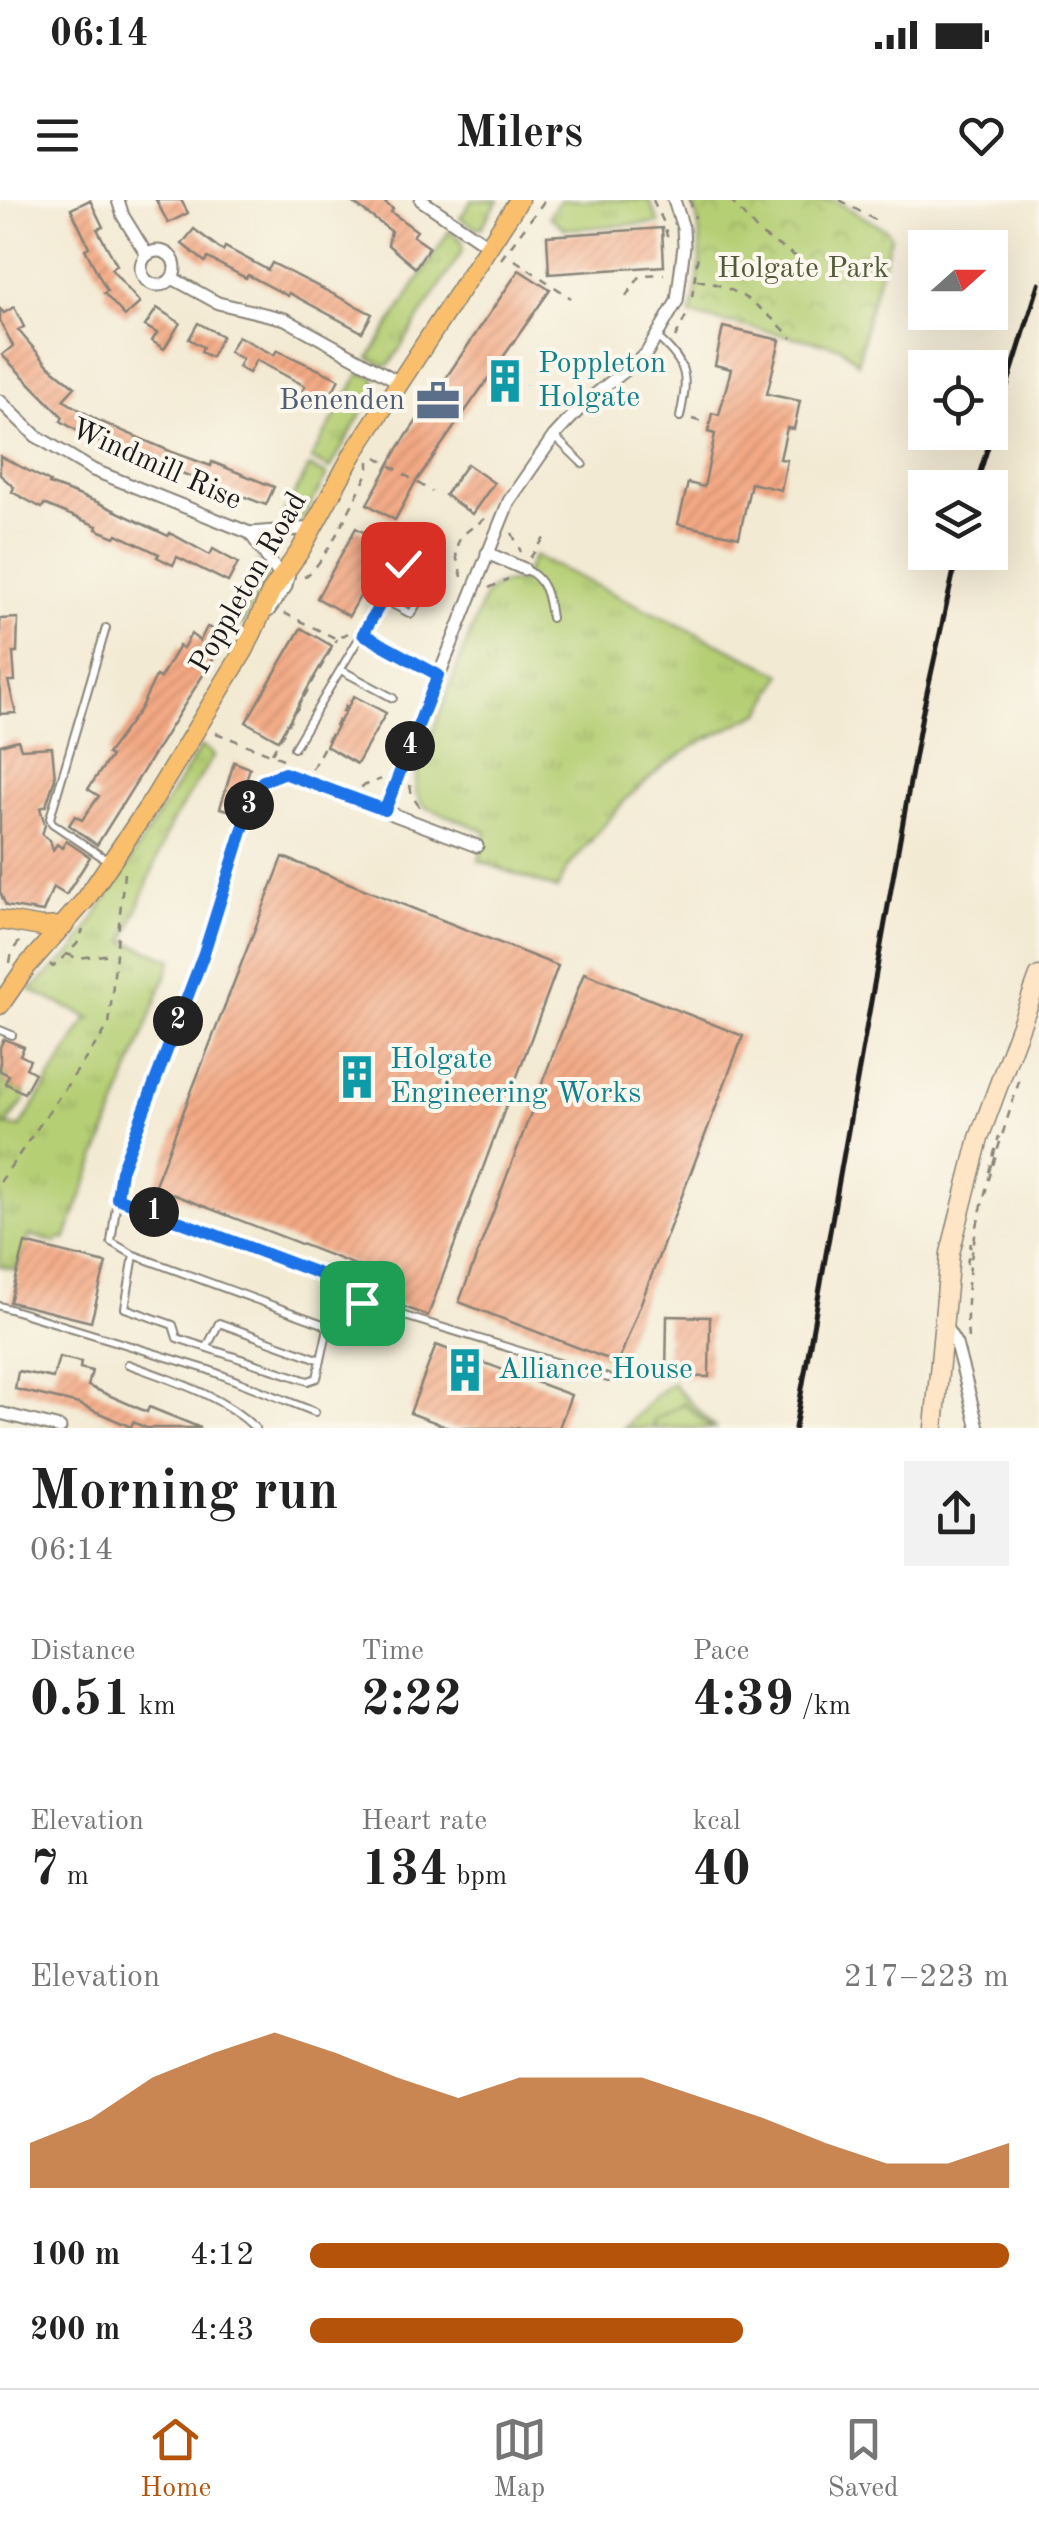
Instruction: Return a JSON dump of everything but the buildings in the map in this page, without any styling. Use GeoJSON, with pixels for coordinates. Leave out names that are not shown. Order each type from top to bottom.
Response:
{"type":"FeatureCollection","features":[{"type":"Feature","properties":{"kind":"main road","name":"Poppleton Road"},"geometry":{"type":"LineString","coordinates":[[0,1005],[7,979],[64,926],[118,864],[354,454],[519,200]]}},
{"type":"Feature","properties":{"kind":"main road"},"geometry":{"type":"LineString","coordinates":[[0,920],[42,927],[64,926]]}},
{"type":"Feature","properties":{"kind":"street"},"geometry":{"type":"LineString","coordinates":[[118,200],[123,216],[147,254]]}},
{"type":"Feature","properties":{"kind":"street"},"geometry":{"type":"LineString","coordinates":[[422,200],[489,246]]}},
{"type":"Feature","properties":{"kind":"street"},"geometry":{"type":"LineString","coordinates":[[385,810],[508,501],[554,436],[587,401],[646,354],[677,301],[684,265],[683,228],[674,200]]}},
{"type":"Feature","properties":{"kind":"street"},"geometry":{"type":"LineString","coordinates":[[158,250],[169,254],[175,267],[172,278],[162,284],[146,278],[141,268],[147,254],[158,250]]}},
{"type":"Feature","properties":{"kind":"street"},"geometry":{"type":"LineString","coordinates":[[172,278],[218,302],[285,320],[399,382]]}},
{"type":"Feature","properties":{"kind":"street","name":"Windmill Rise"},"geometry":{"type":"LineString","coordinates":[[0,401],[36,436],[93,470],[250,533],[312,528]]}},
{"type":"Feature","properties":{"kind":"street","name":"Windmill Rise"},"geometry":{"type":"LineString","coordinates":[[250,533],[281,576]]}},
{"type":"Feature","properties":{"kind":"street"},"geometry":{"type":"LineString","coordinates":[[487,553],[526,564]]}},
{"type":"Feature","properties":{"kind":"street"},"geometry":{"type":"LineString","coordinates":[[284,773],[477,846]]}},
{"type":"Feature","properties":{"kind":"street"},"geometry":{"type":"LineString","coordinates":[[934,1428],[950,1254],[980,1138],[1039,976]]}},
{"type":"Feature","properties":{"kind":"street"},"geometry":{"type":"LineString","coordinates":[[944,1326],[956,1344],[978,1428]]}},
{"type":"Feature","properties":{"kind":"street"},"geometry":{"type":"LineString","coordinates":[[0,1413],[60,1428]]}},
{"type":"Feature","properties":{"kind":"lane"},"geometry":{"type":"LineString","coordinates":[[658,338],[681,362],[686,377],[680,417]]}},
{"type":"Feature","properties":{"kind":"lane"},"geometry":{"type":"LineString","coordinates":[[554,436],[582,464]]}},
{"type":"Feature","properties":{"kind":"lane"},"geometry":{"type":"LineString","coordinates":[[258,626],[288,588],[294,560]]}},
{"type":"Feature","properties":{"kind":"lane"},"geometry":{"type":"LineString","coordinates":[[294,748],[403,564],[431,580],[411,614],[383,599]]}},
{"type":"Feature","properties":{"kind":"lane"},"geometry":{"type":"LineString","coordinates":[[526,564],[547,592],[551,618]]}},
{"type":"Feature","properties":{"kind":"lane"},"geometry":{"type":"LineString","coordinates":[[106,628],[50,818],[52,823],[118,864]]}},
{"type":"Feature","properties":{"kind":"lane"},"geometry":{"type":"LineString","coordinates":[[362,636],[438,675]]}},
{"type":"Feature","properties":{"kind":"lane"},"geometry":{"type":"LineString","coordinates":[[342,670],[393,698]]}},
{"type":"Feature","properties":{"kind":"lane"},"geometry":{"type":"LineString","coordinates":[[134,1255],[124,1308],[173,1326],[177,1338],[308,1380],[317,1378],[328,1328],[323,1324],[134,1255],[110,1242],[121,1171],[203,956],[251,800],[263,781],[284,773]]}},
{"type":"Feature","properties":{"kind":"lane"},"geometry":{"type":"LineString","coordinates":[[0,1030],[12,1035]]}},
{"type":"Feature","properties":{"kind":"lane"},"geometry":{"type":"LineString","coordinates":[[117,1198],[328,1277],[362,1303],[608,1378]]}},
{"type":"Feature","properties":{"kind":"lane"},"geometry":{"type":"LineString","coordinates":[[0,1306],[209,1370],[315,1412]]}},
{"type":"Feature","properties":{"kind":"lane"},"geometry":{"type":"LineString","coordinates":[[207,1348],[218,1323],[321,1360]]}},
{"type":"Feature","properties":{"kind":"lane"},"geometry":{"type":"LineString","coordinates":[[128,1364],[194,1389],[244,1417],[255,1428]]}},
{"type":"Feature","properties":{"kind":"path"},"geometry":{"type":"LineString","coordinates":[[690,200],[696,224]]}},
{"type":"Feature","properties":{"kind":"path"},"geometry":{"type":"LineString","coordinates":[[730,200],[760,234],[819,271]]}},
{"type":"Feature","properties":{"kind":"path"},"geometry":{"type":"LineString","coordinates":[[840,200],[878,222]]}},
{"type":"Feature","properties":{"kind":"path"},"geometry":{"type":"LineString","coordinates":[[670,348],[688,312],[696,280],[698,240]]}},
{"type":"Feature","properties":{"kind":"path"},"geometry":{"type":"LineString","coordinates":[[514,260],[571,298]]}},
{"type":"Feature","properties":{"kind":"path"},"geometry":{"type":"LineString","coordinates":[[626,296],[642,274],[666,275]]}},
{"type":"Feature","properties":{"kind":"path"},"geometry":{"type":"LineString","coordinates":[[696,280],[737,292],[762,307],[792,338]]}},
{"type":"Feature","properties":{"kind":"path"},"geometry":{"type":"LineString","coordinates":[[680,417],[706,422]]}},
{"type":"Feature","properties":{"kind":"path"},"geometry":{"type":"LineString","coordinates":[[377,457],[432,492]]}},
{"type":"Feature","properties":{"kind":"path"},"geometry":{"type":"LineString","coordinates":[[312,574],[369,472]]}},
{"type":"Feature","properties":{"kind":"path"},"geometry":{"type":"LineString","coordinates":[[512,526],[514,543],[526,564]]}},
{"type":"Feature","properties":{"kind":"path"},"geometry":{"type":"LineString","coordinates":[[485,593],[499,582],[518,579],[545,537]]}},
{"type":"Feature","properties":{"kind":"path"},"geometry":{"type":"LineString","coordinates":[[278,610],[337,639]]}},
{"type":"Feature","properties":{"kind":"path"},"geometry":{"type":"LineString","coordinates":[[271,754],[337,639],[347,632],[362,636]]}},
{"type":"Feature","properties":{"kind":"path"},"geometry":{"type":"LineString","coordinates":[[312,770],[349,700]]}},
{"type":"Feature","properties":{"kind":"path"},"geometry":{"type":"LineString","coordinates":[[414,774],[412,796],[427,813]]}},
{"type":"Feature","properties":{"kind":"path"},"geometry":{"type":"LineString","coordinates":[[0,1182],[108,1024],[124,888],[118,864]]}},
{"type":"Feature","properties":{"kind":"path"},"geometry":{"type":"LineString","coordinates":[[53,967],[67,954],[76,958],[115,953]]}},
{"type":"Feature","properties":{"kind":"path"},"geometry":{"type":"LineString","coordinates":[[964,1339],[960,1301],[975,1222],[1018,1067]]}},
{"type":"Feature","properties":{"kind":"path"},"geometry":{"type":"LineString","coordinates":[[962,1368],[972,1366],[966,1297],[978,1227],[1022,1071]]}},
{"type":"Feature","properties":{"kind":"green space"},"geometry":{"type":"Polygon","coordinates":[[[472,200],[498,200],[482,227],[476,228],[460,218],[472,200]]]}},
{"type":"Feature","properties":{"kind":"green space"},"geometry":{"type":"Polygon","coordinates":[[[560,200],[649,200],[659,223],[565,229],[549,216],[560,200]]]}},
{"type":"Feature","properties":{"kind":"green space","name":"Holgate Park"},"geometry":{"type":"Polygon","coordinates":[[[692,200],[834,200],[888,231],[891,237],[858,363],[841,347],[691,315],[700,258],[692,200]]]}},
{"type":"Feature","properties":{"kind":"green space"},"geometry":{"type":"Polygon","coordinates":[[[449,231],[462,240],[463,250],[390,364],[385,366],[369,358],[449,231]]]}},
{"type":"Feature","properties":{"kind":"green space"},"geometry":{"type":"Polygon","coordinates":[[[359,374],[375,376],[375,389],[330,469],[311,459],[359,374]]]}},
{"type":"Feature","properties":{"kind":"green space"},"geometry":{"type":"Polygon","coordinates":[[[309,467],[327,475],[302,520],[281,519],[309,467]]]}},
{"type":"Feature","properties":{"kind":"green space"},"geometry":{"type":"Polygon","coordinates":[[[534,556],[782,674],[762,712],[702,741],[663,766],[628,797],[567,869],[557,889],[479,861],[486,831],[423,806],[415,791],[417,772],[484,598],[499,584],[520,583],[534,556]]]}},
{"type":"Feature","properties":{"kind":"green space"},"geometry":{"type":"Polygon","coordinates":[[[258,562],[268,575],[242,626],[236,598],[258,562]]]}},
{"type":"Feature","properties":{"kind":"green space"},"geometry":{"type":"Polygon","coordinates":[[[201,746],[214,755],[170,825],[125,941],[172,960],[65,1240],[59,1238],[56,1243],[30,1235],[16,1270],[0,1266],[0,1123],[20,1128],[87,1019],[92,1019],[30,990],[74,951],[201,746]]]}},
{"type":"Feature","properties":{"kind":"green space"},"geometry":{"type":"Polygon","coordinates":[[[0,1071],[9,1075],[5,1083],[24,1093],[25,1100],[6,1126],[0,1123],[0,1071]]]}},
{"type":"Feature","properties":{"kind":"green space"},"geometry":{"type":"Polygon","coordinates":[[[672,1383],[715,1428],[624,1428],[656,1395],[672,1383]]]}},
{"type":"Feature","properties":{"kind":"green space"},"geometry":{"type":"Polygon","coordinates":[[[684,1403],[711,1428],[654,1428],[654,1420],[684,1403]]]}},
{"type":"Feature","properties":{"kind":"railway"},"geometry":{"type":"LineString","coordinates":[[981,470],[1039,284]]}},
{"type":"Feature","properties":{"kind":"railway"},"geometry":{"type":"LineString","coordinates":[[795,1428],[922,715],[954,570]]}},
{"type":"Feature","properties":{"kind":"place","name":"Poppleton Holgate"},"geometry":{"type":"Point","coordinates":[505,381]}},
{"type":"Feature","properties":{"kind":"place","name":"Benenden"},"geometry":{"type":"Point","coordinates":[438,401]}},
{"type":"Feature","properties":{"kind":"place","name":"Holgate Engineering Works"},"geometry":{"type":"Point","coordinates":[357,1077]}},
{"type":"Feature","properties":{"kind":"place","name":"Alliance House"},"geometry":{"type":"Point","coordinates":[465,1370]}},
{"type":"Feature","properties":{"kind":"route"},"geometry":{"type":"LineString","coordinates":[[362,1303],[328,1277],[117,1198],[121,1171],[203,956],[255,790],[263,781],[284,773],[385,810],[438,675],[363,634],[403,564]]}}]}
